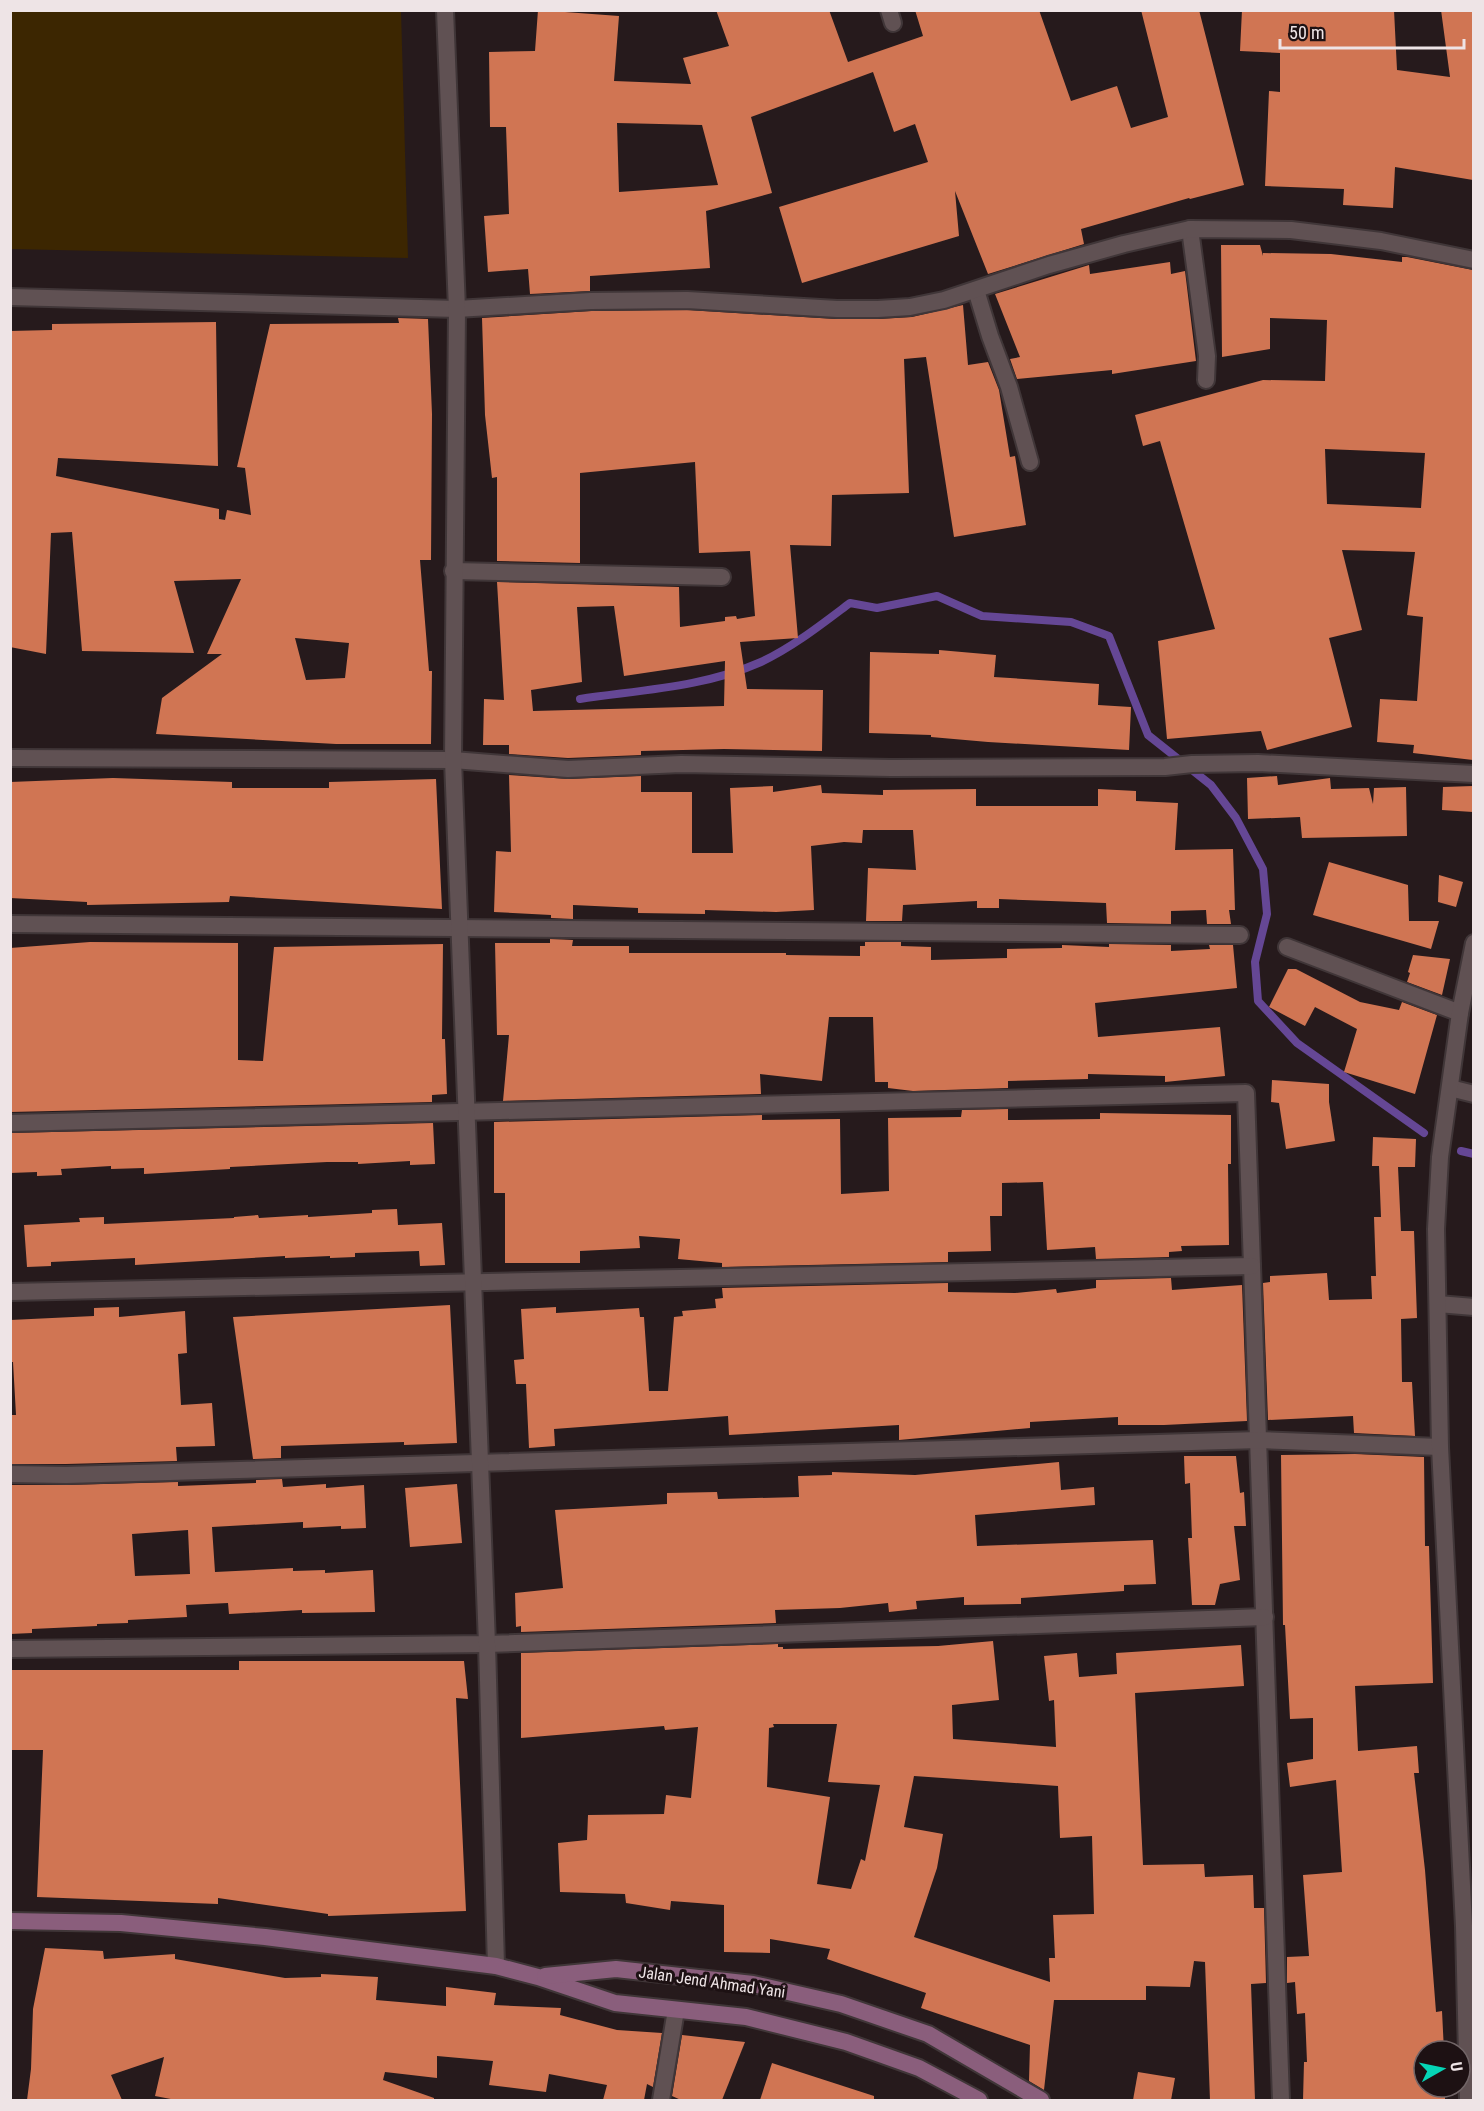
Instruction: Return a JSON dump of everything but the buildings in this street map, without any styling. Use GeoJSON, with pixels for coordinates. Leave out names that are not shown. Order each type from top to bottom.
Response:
{"type":"FeatureCollection","features":[{"type":"Feature","properties":{"kind":"main road","name":"Jalan Jend Ahmad Yani"},"geometry":{"type":"LineString","coordinates":[[10,1921],[121,1923],[265,1937],[496,1966],[538,1977],[615,2003],[746,2017],[846,2042],[919,2068],[979,2100]]}},
{"type":"Feature","properties":{"kind":"main road","name":"Jalan Jend Ahmad Yani"},"geometry":{"type":"LineString","coordinates":[[538,1977],[616,1969],[753,1984],[841,2004],[928,2034],[1041,2100]]}},
{"type":"Feature","properties":{"kind":"street"},"geometry":{"type":"LineString","coordinates":[[445,10],[457,309],[453,760],[481,1464],[496,1966]]}},
{"type":"Feature","properties":{"kind":"street"},"geometry":{"type":"LineString","coordinates":[[10,297],[457,309],[591,301],[687,300],[837,309],[878,309],[910,307],[976,291],[1049,265],[1190,230],[1291,230],[1381,241],[1473,260]]}},
{"type":"Feature","properties":{"kind":"street"},"geometry":{"type":"LineString","coordinates":[[1190,230],[1207,357],[1206,380]]}},
{"type":"Feature","properties":{"kind":"street"},"geometry":{"type":"LineString","coordinates":[[976,291],[990,336],[1010,387],[1030,462]]}},
{"type":"Feature","properties":{"kind":"street"},"geometry":{"type":"LineString","coordinates":[[453,571],[722,577]]}},
{"type":"Feature","properties":{"kind":"street"},"geometry":{"type":"LineString","coordinates":[[10,758],[453,760],[568,768],[681,764],[891,768],[1165,767],[1192,764],[1258,763],[1473,774]]}},
{"type":"Feature","properties":{"kind":"street"},"geometry":{"type":"LineString","coordinates":[[10,924],[1240,935]]}},
{"type":"Feature","properties":{"kind":"street"},"geometry":{"type":"LineString","coordinates":[[1468,2100],[1469,1926],[1440,1448],[1436,1229],[1440,1157],[1460,1013],[1473,943]]}},
{"type":"Feature","properties":{"kind":"street"},"geometry":{"type":"LineString","coordinates":[[1287,947],[1460,1013]]}},
{"type":"Feature","properties":{"kind":"street"},"geometry":{"type":"LineString","coordinates":[[1450,1088],[1473,1094]]}},
{"type":"Feature","properties":{"kind":"street"},"geometry":{"type":"LineString","coordinates":[[10,1123],[1246,1093],[1281,2100]]}},
{"type":"Feature","properties":{"kind":"street"},"geometry":{"type":"LineString","coordinates":[[10,1292],[1252,1266]]}},
{"type":"Feature","properties":{"kind":"street"},"geometry":{"type":"LineString","coordinates":[[1438,1304],[1473,1307]]}},
{"type":"Feature","properties":{"kind":"street"},"geometry":{"type":"LineString","coordinates":[[10,1474],[66,1475],[481,1464],[1259,1440],[1440,1448]]}},
{"type":"Feature","properties":{"kind":"street"},"geometry":{"type":"LineString","coordinates":[[10,1649],[487,1644],[1265,1617]]}},
{"type":"Feature","properties":{"kind":"street"},"geometry":{"type":"LineString","coordinates":[[661,2100],[676,2010]]}},
{"type":"Feature","properties":{"kind":"shaded area"},"geometry":{"type":"Polygon","coordinates":[[[11,10],[401,11],[408,258],[11,249],[11,10]]]}},
{"type":"Feature","properties":{"kind":"waterway"},"geometry":{"type":"LineString","coordinates":[[580,699],[695,682],[740,670],[761,662],[807,635],[850,603],[877,608],[937,596],[982,616],[1071,622],[1109,636],[1148,735],[1211,785],[1236,818],[1263,869],[1267,914],[1255,962],[1258,1001],[1297,1043],[1424,1133]]}},
{"type":"Feature","properties":{"kind":"waterway"},"geometry":{"type":"LineString","coordinates":[[1461,1151],[1474,1154]]}}]}
